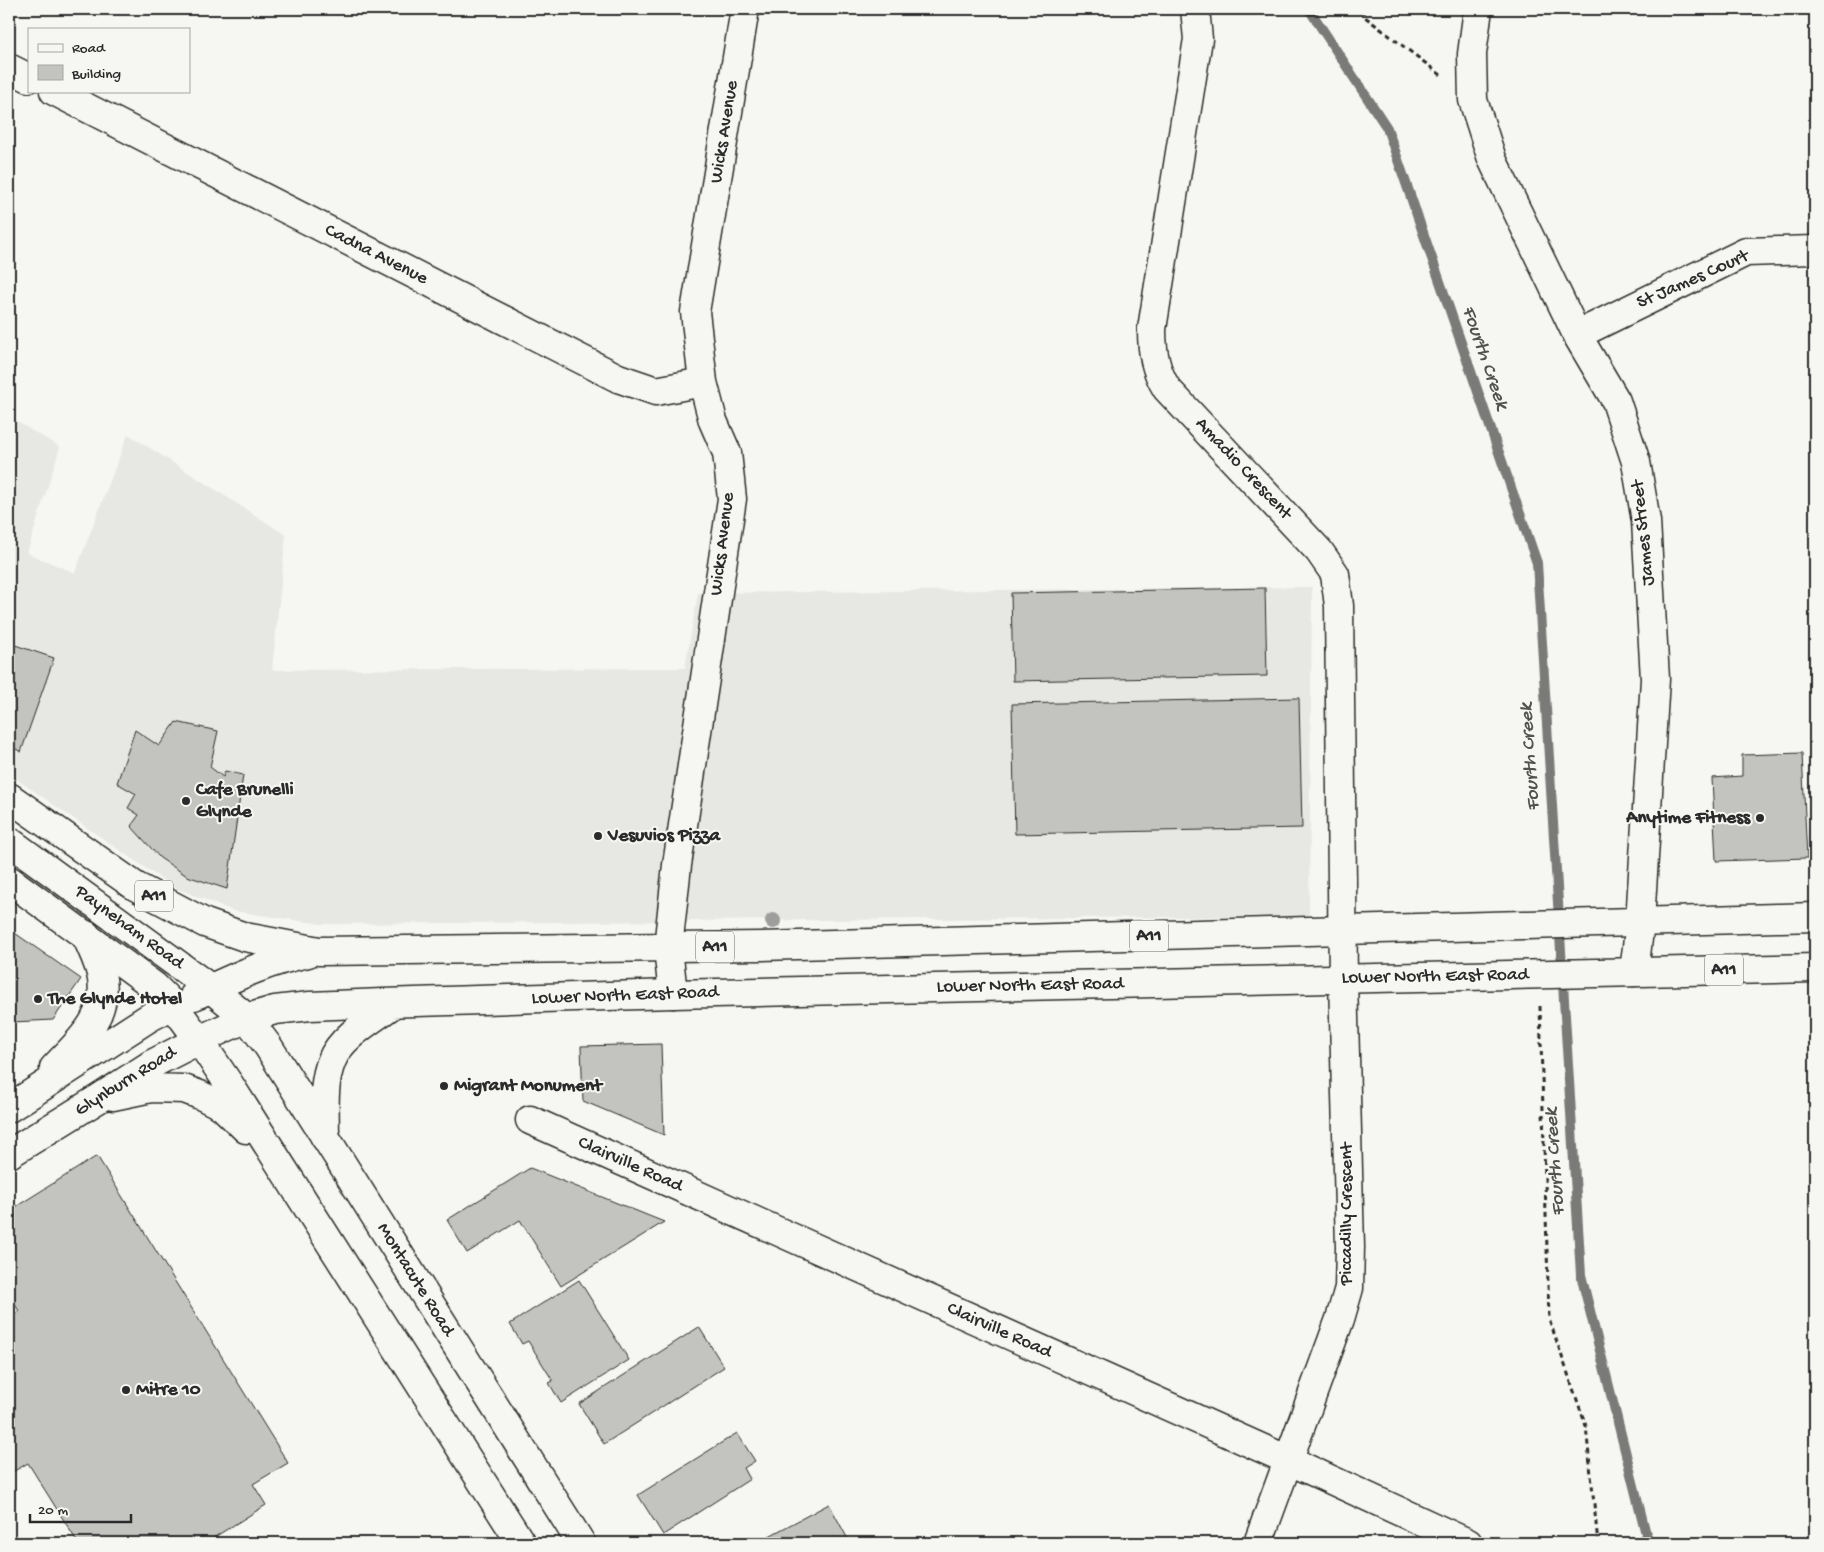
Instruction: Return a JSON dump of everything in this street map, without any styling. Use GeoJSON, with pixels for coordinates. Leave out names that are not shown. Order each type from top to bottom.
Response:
{"type":"FeatureCollection","features":[{"type":"Feature","properties":{"kind":"main road","name":"Wicks Avenue"},"geometry":{"type":"LineString","coordinates":[[673,994],[668,948],[677,865],[732,499],[727,453],[713,421],[703,382],[695,312],[745,9]]}},
{"type":"Feature","properties":{"kind":"main road","name":"Amadio Crescent"},"geometry":{"type":"LineString","coordinates":[[1195,9],[1198,39],[1152,329],[1152,348],[1157,369],[1167,389],[1319,551],[1336,574],[1339,606],[1342,930]]}},
{"type":"Feature","properties":{"kind":"main road","name":"James Street"},"geometry":{"type":"LineString","coordinates":[[1478,9],[1472,54],[1474,100],[1492,159],[1577,335],[1616,401],[1636,462],[1646,521],[1654,679],[1640,922],[1634,972]]}},
{"type":"Feature","properties":{"kind":"main road"},"geometry":{"type":"LineString","coordinates":[[9,68],[28,78]]}},
{"type":"Feature","properties":{"kind":"main road","name":"Cadna Avenue"},"geometry":{"type":"LineString","coordinates":[[56,92],[618,378],[656,391],[703,382]]}},
{"type":"Feature","properties":{"kind":"main road","name":"St James Court"},"geometry":{"type":"LineString","coordinates":[[1577,335],[1746,252],[1815,250]]}},
{"type":"Feature","properties":{"kind":"main road","name":"A11"},"geometry":{"type":"LineString","coordinates":[[9,798],[135,886],[205,923],[245,937],[319,951],[668,948],[1815,917]]}},
{"type":"Feature","properties":{"kind":"main road","name":"Payneham Road"},"geometry":{"type":"LineString","coordinates":[[9,842],[210,988],[247,1018]]}},
{"type":"Feature","properties":{"kind":"main road","name":"Payneham Road"},"geometry":{"type":"LineString","coordinates":[[9,880],[154,986],[173,1005],[199,1040]]}},
{"type":"Feature","properties":{"kind":"main road","name":"Piccadilly Crescent"},"geometry":{"type":"LineString","coordinates":[[1258,1543],[1340,1319],[1349,1288],[1350,1247],[1342,930]]}},
{"type":"Feature","properties":{"kind":"main road"},"geometry":{"type":"LineString","coordinates":[[19,1101],[93,1023],[103,1003],[102,977],[86,935]]}},
{"type":"Feature","properties":{"kind":"main road"},"geometry":{"type":"LineString","coordinates":[[19,1101],[173,1005],[210,988],[290,957],[319,951]]}},
{"type":"Feature","properties":{"kind":"main road","name":"Lower North East Road"},"geometry":{"type":"LineString","coordinates":[[247,1018],[275,1010],[294,1008],[673,994],[1815,968]]}},
{"type":"Feature","properties":{"kind":"main road"},"geometry":{"type":"LineString","coordinates":[[325,1137],[326,1087],[332,1060],[337,1050],[353,1033],[394,1003]]}},
{"type":"Feature","properties":{"kind":"main road","name":"Glynburn Road"},"geometry":{"type":"LineString","coordinates":[[9,1154],[152,1064],[247,1018]]}},
{"type":"Feature","properties":{"kind":"main road","name":"Montacute Road"},"geometry":{"type":"LineString","coordinates":[[247,1018],[268,1046],[581,1543]]}},
{"type":"Feature","properties":{"kind":"main road"},"geometry":{"type":"LineString","coordinates":[[199,1040],[521,1543]]}},
{"type":"Feature","properties":{"kind":"main road"},"geometry":{"type":"LineString","coordinates":[[98,1099],[151,1088],[168,1087],[193,1092],[222,1106],[276,1158]]}},
{"type":"Feature","properties":{"kind":"main road","name":"Clairville Road"},"geometry":{"type":"LineString","coordinates":[[530,1120],[1288,1460],[1468,1543]]}},
{"type":"Feature","properties":{"kind":"path"},"geometry":{"type":"LineString","coordinates":[[1362,9],[1366,17],[1474,100]]}},
{"type":"Feature","properties":{"kind":"path"},"geometry":{"type":"LineString","coordinates":[[1540,1002],[1549,1319],[1586,1426],[1598,1543]]}},
{"type":"Feature","properties":{"kind":"shaded area"},"geometry":{"type":"Polygon","coordinates":[[[9,417],[60,447],[27,553],[75,573],[128,434],[286,535],[272,670],[685,668],[698,593],[1312,587],[1309,916],[322,924],[233,911],[173,887],[9,774],[9,417]]]}},
{"type":"Feature","properties":{"kind":"building"},"geometry":{"type":"Polygon","coordinates":[[[1265,588],[1267,676],[1013,681],[1011,593],[1265,588]]]}},
{"type":"Feature","properties":{"kind":"building"},"geometry":{"type":"Polygon","coordinates":[[[9,643],[54,658],[21,752],[9,745],[9,643]]]}},
{"type":"Feature","properties":{"kind":"building"},"geometry":{"type":"Polygon","coordinates":[[[1299,698],[1302,828],[1015,834],[1012,704],[1299,698]]]}},
{"type":"Feature","properties":{"kind":"building","name":"Cafe Brunelli Glynde"},"geometry":{"type":"Polygon","coordinates":[[[176,722],[218,731],[210,767],[223,777],[225,771],[243,775],[227,889],[187,876],[160,858],[131,826],[139,815],[128,808],[136,794],[117,783],[135,730],[159,746],[176,722]]]}},
{"type":"Feature","properties":{"kind":"building","name":"Anytime Fitness"},"geometry":{"type":"Polygon","coordinates":[[[1802,753],[1807,858],[1716,861],[1712,778],[1742,776],[1742,755],[1802,753]]]}},
{"type":"Feature","properties":{"kind":"building","name":"The Glynde Hotel"},"geometry":{"type":"Polygon","coordinates":[[[9,929],[81,979],[53,1020],[13,1022],[9,1029],[9,929]]]}},
{"type":"Feature","properties":{"kind":"building"},"geometry":{"type":"Polygon","coordinates":[[[661,1044],[664,1135],[583,1101],[581,1046],[661,1044]]]}},
{"type":"Feature","properties":{"kind":"building","name":"Mitre 10"},"geometry":{"type":"Polygon","coordinates":[[[97,1156],[288,1463],[253,1484],[266,1505],[205,1543],[78,1543],[28,1463],[9,1474],[9,1318],[19,1311],[9,1295],[9,1211],[97,1156]]]}},
{"type":"Feature","properties":{"kind":"building"},"geometry":{"type":"Polygon","coordinates":[[[530,1168],[664,1222],[561,1286],[520,1220],[467,1253],[447,1220],[530,1168]]]}},
{"type":"Feature","properties":{"kind":"building"},"geometry":{"type":"Polygon","coordinates":[[[579,1280],[629,1360],[561,1403],[549,1383],[553,1381],[528,1341],[522,1344],[510,1324],[579,1280]]]}},
{"type":"Feature","properties":{"kind":"building"},"geometry":{"type":"Polygon","coordinates":[[[699,1327],[724,1367],[604,1444],[579,1404],[699,1327]]]}},
{"type":"Feature","properties":{"kind":"building"},"geometry":{"type":"Polygon","coordinates":[[[737,1433],[755,1461],[744,1468],[750,1479],[663,1535],[638,1495],[737,1433]]]}},
{"type":"Feature","properties":{"kind":"building"},"geometry":{"type":"Polygon","coordinates":[[[829,1504],[850,1543],[756,1543],[829,1504]]]}},
{"type":"Feature","properties":{"kind":"waterway","name":"Fourth Creek"},"geometry":{"type":"LineString","coordinates":[[1309,9],[1387,128],[1537,563],[1581,1275],[1646,1534],[1643,1543]]}},
{"type":"Feature","properties":{"kind":"place","name":"Cafe Brunelli Glynde"},"geometry":{"type":"Point","coordinates":[186,801]}},
{"type":"Feature","properties":{"kind":"place","name":"Anytime Fitness"},"geometry":{"type":"Point","coordinates":[1760,818]}},
{"type":"Feature","properties":{"kind":"place","name":"Vesuvios Pizza"},"geometry":{"type":"Point","coordinates":[598,836]}},
{"type":"Feature","properties":{"kind":"place","name":"The Glynde Hotel"},"geometry":{"type":"Point","coordinates":[38,999]}},
{"type":"Feature","properties":{"kind":"place","name":"Migrant Monument"},"geometry":{"type":"Point","coordinates":[444,1086]}},
{"type":"Feature","properties":{"kind":"place","name":"Mitre 10"},"geometry":{"type":"Point","coordinates":[126,1390]}}]}
